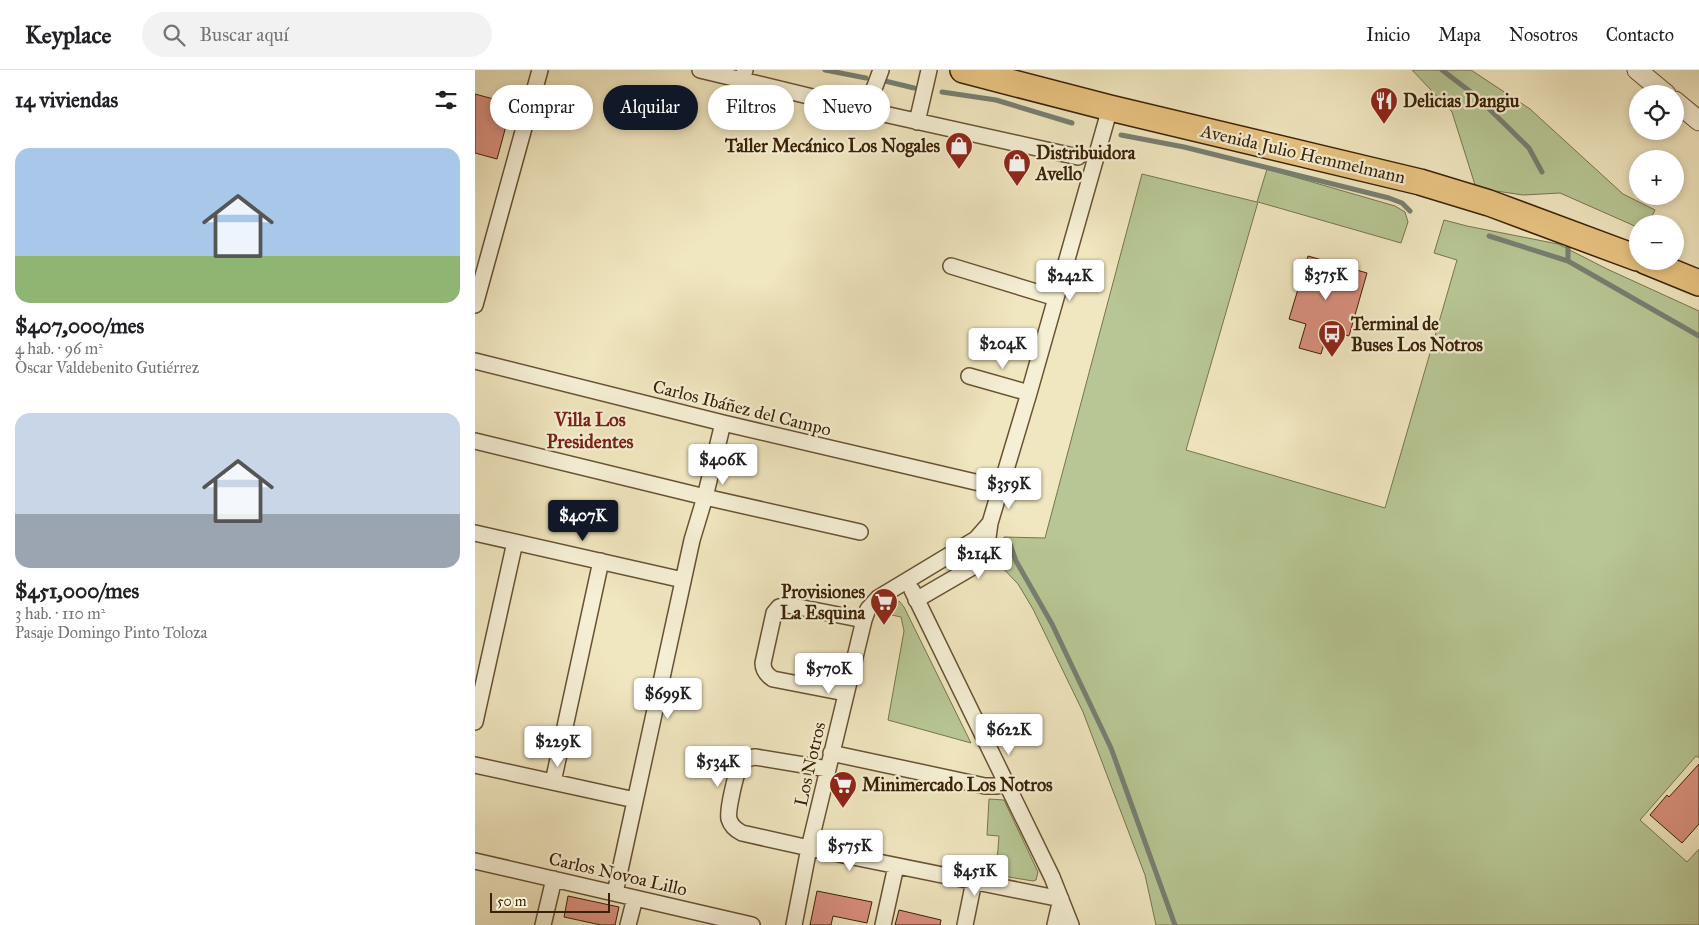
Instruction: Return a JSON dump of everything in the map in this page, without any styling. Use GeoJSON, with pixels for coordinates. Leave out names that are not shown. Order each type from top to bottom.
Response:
{"type":"FeatureCollection","features":[{"type":"Feature","properties":{"kind":"highway","name":"Avenida Julio Hemmelmann"},"geometry":{"type":"LineString","coordinates":[[963,70],[1110,108],[1420,182],[1489,204],[1629,255]]}},
{"type":"Feature","properties":{"kind":"highway"},"geometry":{"type":"LineString","coordinates":[[1667,270],[1699,283]]}},
{"type":"Feature","properties":{"kind":"street"},"geometry":{"type":"LineString","coordinates":[[475,305],[540,70]]}},
{"type":"Feature","properties":{"kind":"street"},"geometry":{"type":"LineString","coordinates":[[700,70],[743,75],[804,92]]}},
{"type":"Feature","properties":{"kind":"street"},"geometry":{"type":"LineString","coordinates":[[876,85],[881,70]]}},
{"type":"Feature","properties":{"kind":"street"},"geometry":{"type":"LineString","coordinates":[[917,122],[929,70]]}},
{"type":"Feature","properties":{"kind":"street"},"geometry":{"type":"LineString","coordinates":[[1637,70],[1655,85]]}},
{"type":"Feature","properties":{"kind":"street"},"geometry":{"type":"LineString","coordinates":[[916,600],[978,564],[986,552],[989,523],[1029,394],[1110,108]]}},
{"type":"Feature","properties":{"kind":"street"},"geometry":{"type":"LineString","coordinates":[[1684,108],[1699,121]]}},
{"type":"Feature","properties":{"kind":"street"},"geometry":{"type":"LineString","coordinates":[[890,116],[1078,157]]}},
{"type":"Feature","properties":{"kind":"street"},"geometry":{"type":"LineString","coordinates":[[951,266],[1056,298]]}},
{"type":"Feature","properties":{"kind":"street","name":"Carlos Ibáñez del Campo"},"geometry":{"type":"LineString","coordinates":[[475,361],[723,423],[1001,488]]}},
{"type":"Feature","properties":{"kind":"street"},"geometry":{"type":"LineString","coordinates":[[969,376],[1029,394]]}},
{"type":"Feature","properties":{"kind":"street"},"geometry":{"type":"LineString","coordinates":[[615,893],[692,540],[705,497],[723,423]]}},
{"type":"Feature","properties":{"kind":"street"},"geometry":{"type":"LineString","coordinates":[[475,441],[705,497],[860,532]]}},
{"type":"Feature","properties":{"kind":"street","name":"Los Notros"},"geometry":{"type":"LineString","coordinates":[[794,925],[827,769],[868,609],[873,603],[906,580],[976,539],[983,533],[989,523]]}},
{"type":"Feature","properties":{"kind":"street"},"geometry":{"type":"LineString","coordinates":[[475,533],[683,580]]}},
{"type":"Feature","properties":{"kind":"street"},"geometry":{"type":"LineString","coordinates":[[475,722],[515,542]]}},
{"type":"Feature","properties":{"kind":"street"},"geometry":{"type":"LineString","coordinates":[[553,782],[601,561]]}},
{"type":"Feature","properties":{"kind":"street"},"geometry":{"type":"LineString","coordinates":[[906,580],[1052,878],[1071,925]]}},
{"type":"Feature","properties":{"kind":"street"},"geometry":{"type":"LineString","coordinates":[[845,693],[773,679],[766,673],[763,663],[773,613],[779,607],[788,605],[864,620]]}},
{"type":"Feature","properties":{"kind":"street"},"geometry":{"type":"LineString","coordinates":[[831,753],[985,786],[1006,784]]}},
{"type":"Feature","properties":{"kind":"street"},"geometry":{"type":"LineString","coordinates":[[827,769],[755,757],[746,759],[739,766],[728,812],[731,825],[742,833],[1061,899]]}},
{"type":"Feature","properties":{"kind":"street"},"geometry":{"type":"LineString","coordinates":[[475,765],[635,800]]}},
{"type":"Feature","properties":{"kind":"street","name":"Carlos Novoa Lillo"},"geometry":{"type":"LineString","coordinates":[[475,860],[635,898],[715,921],[752,925]]}},
{"type":"Feature","properties":{"kind":"street"},"geometry":{"type":"LineString","coordinates":[[883,925],[896,866]]}},
{"type":"Feature","properties":{"kind":"street"},"geometry":{"type":"LineString","coordinates":[[543,925],[554,879]]}},
{"type":"Feature","properties":{"kind":"street"},"geometry":{"type":"LineString","coordinates":[[965,925],[974,882]]}},
{"type":"Feature","properties":{"kind":"street"},"geometry":{"type":"LineString","coordinates":[[628,925],[635,898]]}},
{"type":"Feature","properties":{"kind":"street"},"geometry":{"type":"LineString","coordinates":[[1055,925],[1061,899]]}},
{"type":"Feature","properties":{"kind":"green space"},"geometry":{"type":"Polygon","coordinates":[[[1412,70],[1471,70],[1530,109],[1623,194],[1629,197],[1629,205],[1645,205],[1655,210],[1652,215],[1629,215],[1629,223],[1560,193],[1523,195],[1476,188],[1452,112],[1412,70]]]}},
{"type":"Feature","properties":{"kind":"green space"},"geometry":{"type":"Polygon","coordinates":[[[1267,169],[1395,206],[1405,212],[1408,222],[1401,243],[1258,202],[1186,450],[1385,508],[1457,260],[1434,253],[1444,220],[1558,244],[1607,269],[1699,311],[1699,758],[1696,756],[1640,820],[1687,862],[1699,849],[1699,925],[1156,925],[1145,875],[1083,712],[1033,609],[1018,584],[996,561],[1004,537],[1045,538],[1142,174],[1257,202],[1267,169]]]}},
{"type":"Feature","properties":{"kind":"green space"},"geometry":{"type":"Polygon","coordinates":[[[899,601],[904,607],[971,743],[888,720],[904,631],[901,617],[882,613],[899,601]]]}},
{"type":"Feature","properties":{"kind":"green space"},"geometry":{"type":"Polygon","coordinates":[[[989,799],[1004,800],[1038,872],[1036,880],[996,875],[999,836],[987,835],[989,799]]]}},
{"type":"Feature","properties":{"kind":"building"},"geometry":{"type":"Polygon","coordinates":[[[475,94],[490,98],[490,130],[505,130],[497,159],[475,153],[475,94]]]}},
{"type":"Feature","properties":{"kind":"building"},"geometry":{"type":"Polygon","coordinates":[[[1308,256],[1367,273],[1349,336],[1328,330],[1321,354],[1299,348],[1306,324],[1289,319],[1308,256]]]}},
{"type":"Feature","properties":{"kind":"building"},"geometry":{"type":"Polygon","coordinates":[[[1699,764],[1699,824],[1682,843],[1650,815],[1667,795],[1669,797],[1699,764]]]}},
{"type":"Feature","properties":{"kind":"building"},"geometry":{"type":"Polygon","coordinates":[[[817,891],[872,902],[867,923],[833,916],[831,925],[810,925],[817,891]]]}},
{"type":"Feature","properties":{"kind":"building"},"geometry":{"type":"Polygon","coordinates":[[[568,896],[619,907],[615,925],[601,925],[564,917],[568,896]]]}},
{"type":"Feature","properties":{"kind":"building"},"geometry":{"type":"Polygon","coordinates":[[[899,910],[941,920],[940,925],[895,925],[899,910]]]}},
{"type":"Feature","properties":{"kind":"waterway"},"geometry":{"type":"LineString","coordinates":[[825,70],[866,78]]}},
{"type":"Feature","properties":{"kind":"waterway"},"geometry":{"type":"LineString","coordinates":[[1442,70],[1476,96],[1529,148],[1542,172]]}},
{"type":"Feature","properties":{"kind":"waterway"},"geometry":{"type":"LineString","coordinates":[[885,81],[914,88]]}},
{"type":"Feature","properties":{"kind":"waterway"},"geometry":{"type":"LineString","coordinates":[[942,92],[996,100],[1072,123]]}},
{"type":"Feature","properties":{"kind":"waterway"},"geometry":{"type":"LineString","coordinates":[[1121,135],[1184,147],[1389,198],[1402,203],[1410,211]]}},
{"type":"Feature","properties":{"kind":"waterway"},"geometry":{"type":"LineString","coordinates":[[1489,236],[1568,261]]}},
{"type":"Feature","properties":{"kind":"waterway"},"geometry":{"type":"LineString","coordinates":[[1568,243],[1568,261],[1699,336]]}},
{"type":"Feature","properties":{"kind":"waterway"},"geometry":{"type":"LineString","coordinates":[[1010,544],[1016,561],[1052,624],[1111,748],[1175,925]]}},
{"type":"Feature","properties":{"kind":"place","name":"Delicias Dangiu"},"geometry":{"type":"Point","coordinates":[1384,125]}},
{"type":"Feature","properties":{"kind":"place","name":"Taller Mecánico Los Nogales"},"geometry":{"type":"Point","coordinates":[959,170]}},
{"type":"Feature","properties":{"kind":"place","name":"Distribuidora Avello"},"geometry":{"type":"Point","coordinates":[1017,187]}},
{"type":"Feature","properties":{"kind":"place","name":"Terminal de Buses Los Notros"},"geometry":{"type":"Point","coordinates":[1332,358]}},
{"type":"Feature","properties":{"kind":"place","name":"Provisiones La Esquina"},"geometry":{"type":"Point","coordinates":[884,626]}},
{"type":"Feature","properties":{"kind":"place","name":"Minimercado Los Notros"},"geometry":{"type":"Point","coordinates":[843,809]}},
{"type":"Feature","properties":{"kind":"district","name":"Villa Los Presidentes"},"geometry":{"type":"Point","coordinates":[590,430]}}]}
